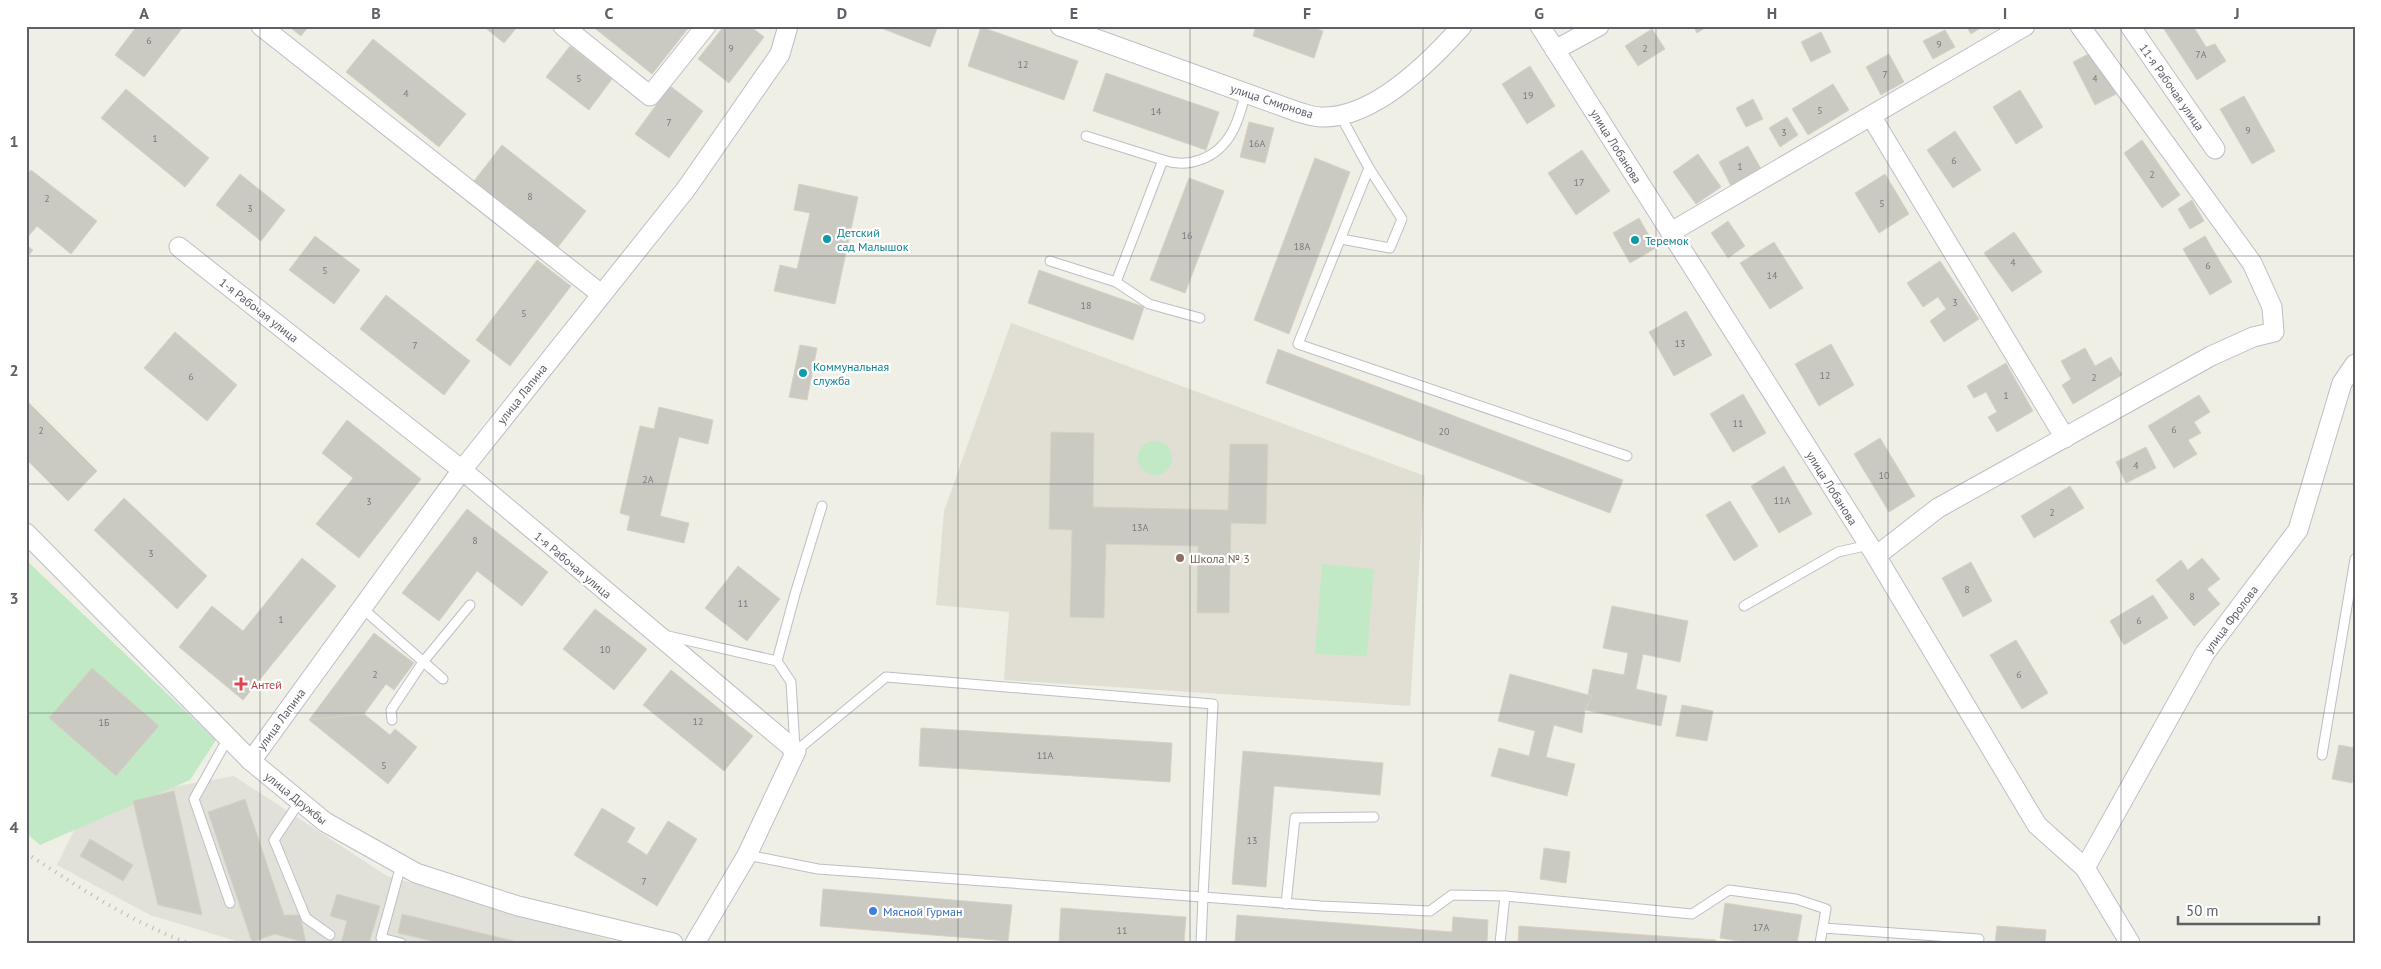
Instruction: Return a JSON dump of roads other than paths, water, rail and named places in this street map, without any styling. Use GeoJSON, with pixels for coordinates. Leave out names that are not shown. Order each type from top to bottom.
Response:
{"type":"FeatureCollection","features":[{"type":"Feature","properties":{"kind":"street"},"geometry":{"type":"LineString","coordinates":[[261,26],[601,294]]}},
{"type":"Feature","properties":{"kind":"street"},"geometry":{"type":"LineString","coordinates":[[563,26],[650,96],[706,26]]}},
{"type":"Feature","properties":{"kind":"street","name":"улица Лапина"},"geometry":{"type":"LineString","coordinates":[[251,760],[462,470],[691,181],[780,54],[788,26]]}},
{"type":"Feature","properties":{"kind":"street","name":"улица Смирнова"},"geometry":{"type":"LineString","coordinates":[[1060,26],[1298,112],[1323,118],[1350,114],[1382,97],[1436,55],[1462,26]]}},
{"type":"Feature","properties":{"kind":"street","name":"улица Лобанова"},"geometry":{"type":"LineString","coordinates":[[1540,26],[1872,550],[2037,825],[2085,868],[2130,943]]}},
{"type":"Feature","properties":{"kind":"street"},"geometry":{"type":"LineString","coordinates":[[1555,50],[1599,26]]}},
{"type":"Feature","properties":{"kind":"street"},"geometry":{"type":"LineString","coordinates":[[1671,232],[2025,26]]}},
{"type":"Feature","properties":{"kind":"street"},"geometry":{"type":"LineString","coordinates":[[1872,550],[1938,508],[2212,356],[2253,337],[2274,332],[2272,307],[2252,263],[2080,26]]}},
{"type":"Feature","properties":{"kind":"street","name":"11-я Рабочая улица"},"geometry":{"type":"LineString","coordinates":[[2130,26],[2215,148]]}},
{"type":"Feature","properties":{"kind":"street"},"geometry":{"type":"LineString","coordinates":[[1871,116],[2065,438]]}},
{"type":"Feature","properties":{"kind":"street","name":"1-я Рабочая улица"},"geometry":{"type":"LineString","coordinates":[[179,247],[462,470],[796,751]]}},
{"type":"Feature","properties":{"kind":"street","name":"улица Фролова"},"geometry":{"type":"LineString","coordinates":[[2085,868],[2205,653],[2298,530],[2342,383],[2355,364]]}},
{"type":"Feature","properties":{"kind":"street","name":"улица Дружбы"},"geometry":{"type":"LineString","coordinates":[[26,533],[251,760],[325,822],[416,873],[618,936],[673,943]]}},
{"type":"Feature","properties":{"kind":"street"},"geometry":{"type":"LineString","coordinates":[[695,943],[747,855],[796,751]]}},
{"type":"Feature","properties":{"kind":"lane"},"geometry":{"type":"LineString","coordinates":[[1086,136],[1176,164],[1208,159],[1231,135],[1246,93]]}},
{"type":"Feature","properties":{"kind":"lane"},"geometry":{"type":"LineString","coordinates":[[1340,115],[1369,168],[1402,219],[1390,248],[1340,239]]}},
{"type":"Feature","properties":{"kind":"lane"},"geometry":{"type":"LineString","coordinates":[[1116,282],[1163,160]]}},
{"type":"Feature","properties":{"kind":"lane"},"geometry":{"type":"LineString","coordinates":[[1369,168],[1298,344],[1626,456]]}},
{"type":"Feature","properties":{"kind":"lane"},"geometry":{"type":"LineString","coordinates":[[1050,261],[1116,282],[1149,304],[1200,318]]}},
{"type":"Feature","properties":{"kind":"lane"},"geometry":{"type":"LineString","coordinates":[[777,661],[822,506]]}},
{"type":"Feature","properties":{"kind":"lane"},"geometry":{"type":"LineString","coordinates":[[1744,606],[1838,552],[1872,550]]}},
{"type":"Feature","properties":{"kind":"lane"},"geometry":{"type":"LineString","coordinates":[[2322,755],[2355,559]]}},
{"type":"Feature","properties":{"kind":"lane"},"geometry":{"type":"LineString","coordinates":[[392,720],[392,710],[423,662],[470,605]]}},
{"type":"Feature","properties":{"kind":"lane"},"geometry":{"type":"LineString","coordinates":[[362,608],[443,679]]}},
{"type":"Feature","properties":{"kind":"lane"},"geometry":{"type":"LineString","coordinates":[[653,632],[777,661],[791,682],[796,751]]}},
{"type":"Feature","properties":{"kind":"lane"},"geometry":{"type":"LineString","coordinates":[[796,751],[886,677],[1213,704],[1201,943]]}},
{"type":"Feature","properties":{"kind":"lane"},"geometry":{"type":"LineString","coordinates":[[228,737],[194,799],[230,903]]}},
{"type":"Feature","properties":{"kind":"lane"},"geometry":{"type":"LineString","coordinates":[[300,801],[274,840],[306,918],[330,935]]}},
{"type":"Feature","properties":{"kind":"lane"},"geometry":{"type":"LineString","coordinates":[[1286,904],[1295,818],[1374,817]]}},
{"type":"Feature","properties":{"kind":"lane"},"geometry":{"type":"LineString","coordinates":[[747,855],[818,869],[1286,904],[1430,911],[1452,895],[1505,896],[1692,914],[1729,890],[1796,899],[1826,908],[1820,943]]}},
{"type":"Feature","properties":{"kind":"lane"},"geometry":{"type":"LineString","coordinates":[[401,864],[381,938],[401,943]]}},
{"type":"Feature","properties":{"kind":"lane"},"geometry":{"type":"LineString","coordinates":[[1500,943],[1505,896]]}},
{"type":"Feature","properties":{"kind":"lane"},"geometry":{"type":"LineString","coordinates":[[1822,928],[1979,939]]}},
{"type":"Feature","properties":{"kind":"railway"},"geometry":{"type":"LineString","coordinates":[[26,853],[125,914],[188,943]]}},
{"type":"Feature","properties":{"kind":"place","name":"Детский сад Малышок"},"geometry":{"type":"Point","coordinates":[827,239]}},
{"type":"Feature","properties":{"kind":"place","name":"Теремок"},"geometry":{"type":"Point","coordinates":[1635,240]}},
{"type":"Feature","properties":{"kind":"place","name":"Коммунальная служба"},"geometry":{"type":"Point","coordinates":[803,373]}},
{"type":"Feature","properties":{"kind":"place","name":"Школа № 3"},"geometry":{"type":"Point","coordinates":[1180,558]}},
{"type":"Feature","properties":{"kind":"place","name":"Антей"},"geometry":{"type":"Point","coordinates":[241,684]}},
{"type":"Feature","properties":{"kind":"place","name":"Мясной Гурман"},"geometry":{"type":"Point","coordinates":[873,911]}}]}
